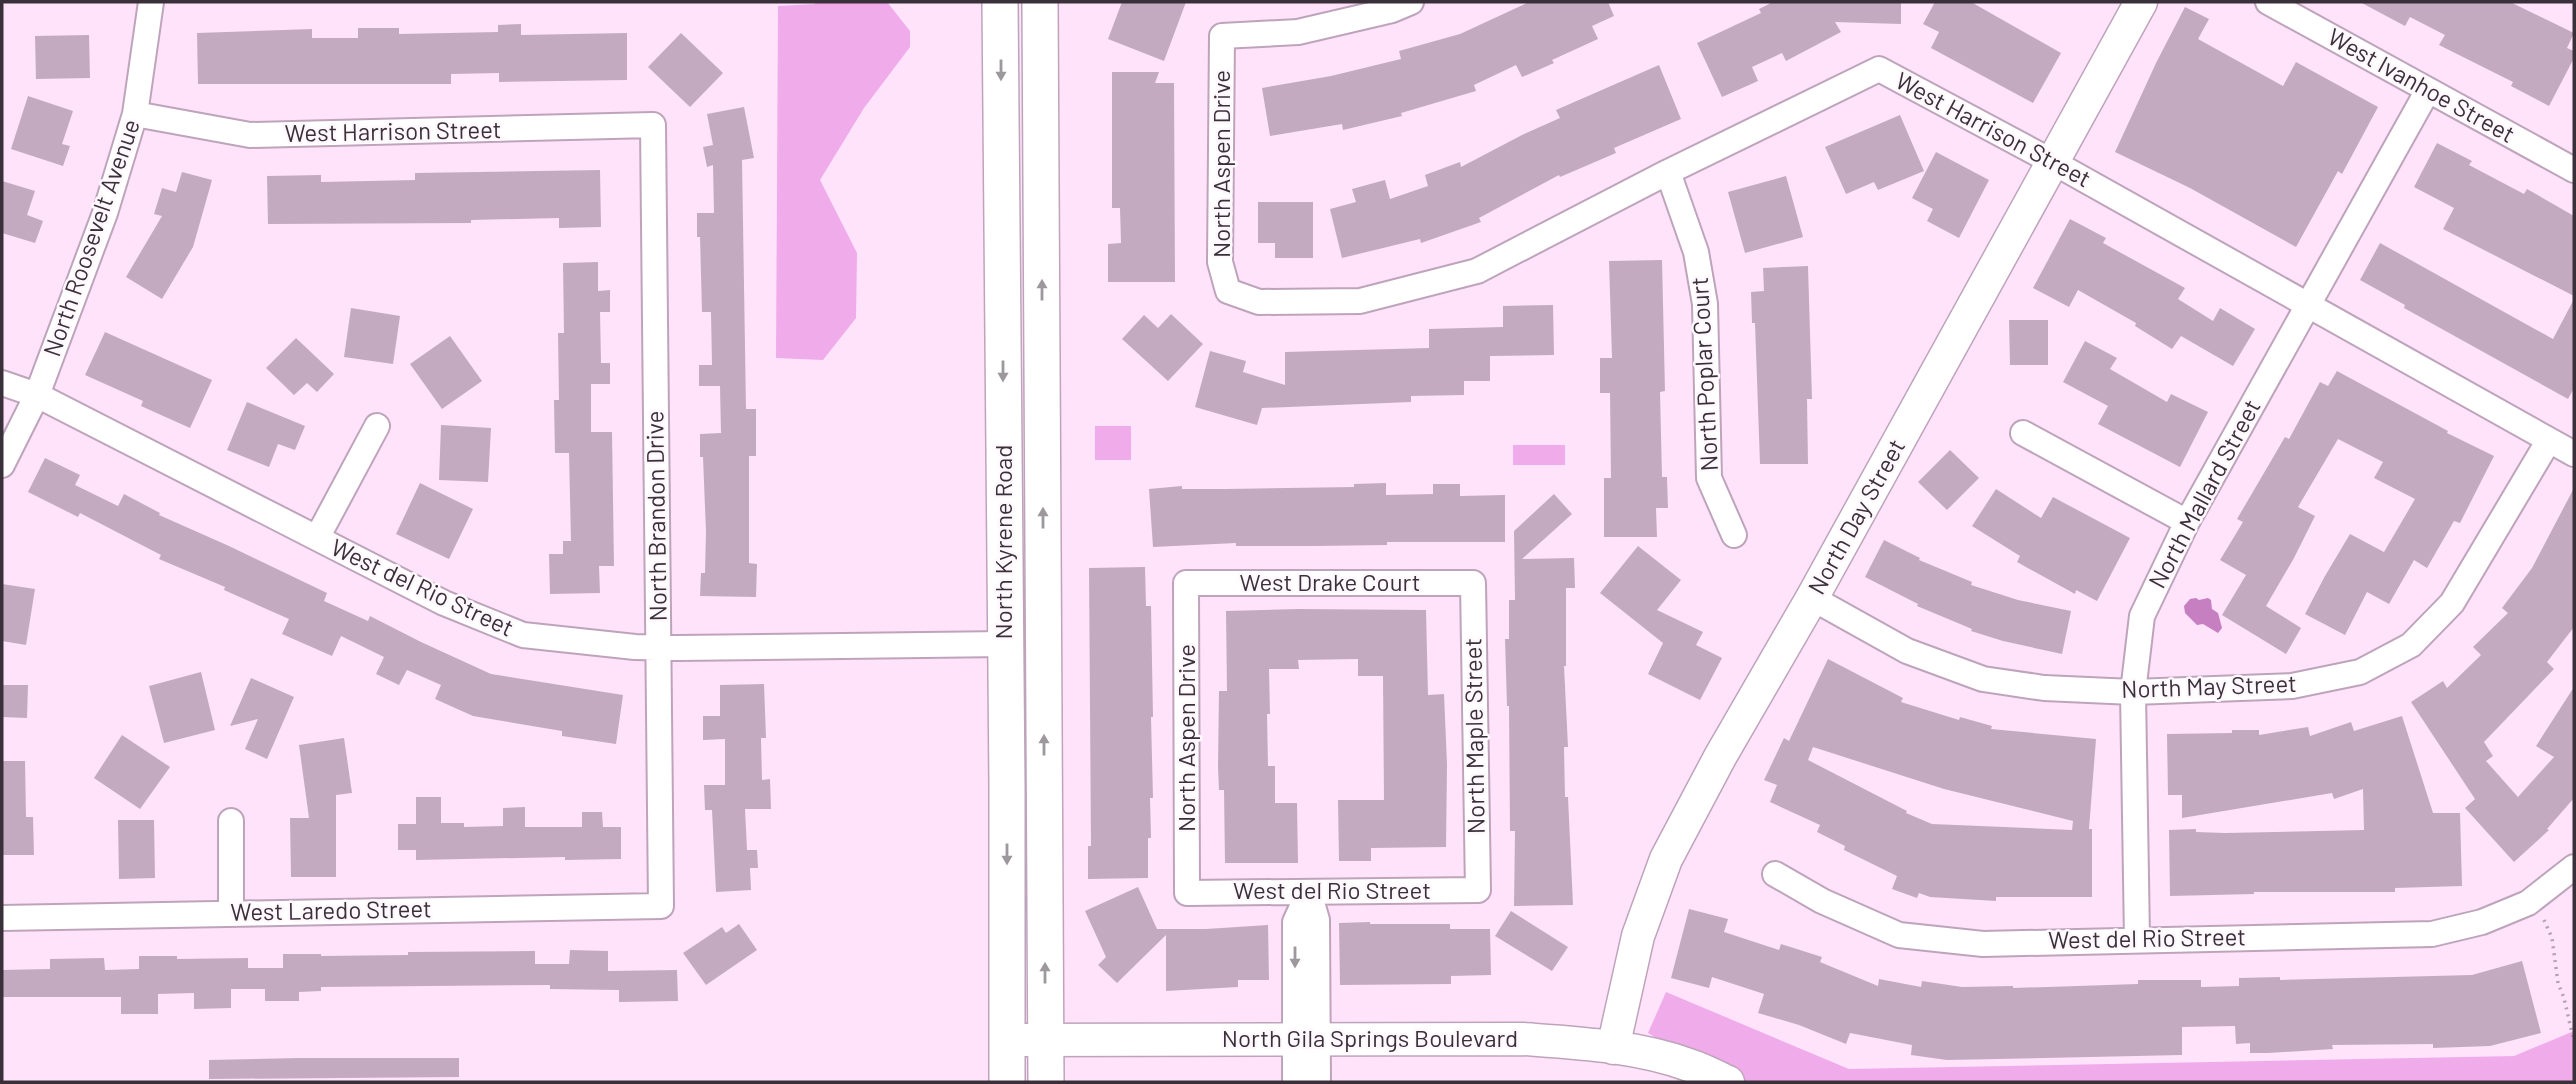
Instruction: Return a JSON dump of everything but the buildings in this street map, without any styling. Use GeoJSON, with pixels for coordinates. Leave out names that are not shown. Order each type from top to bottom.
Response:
{"type":"FeatureCollection","features":[{"type":"Feature","properties":{"kind":"main road","name":"North Kyrene Road"},"geometry":{"type":"LineString","coordinates":[[1000,2],[1007,1082]]}},
{"type":"Feature","properties":{"kind":"main road","name":"North Kyrene Road"},"geometry":{"type":"LineString","coordinates":[[1040,2],[1046,1082]]}},
{"type":"Feature","properties":{"kind":"street","name":"North Roosevelt Avenue"},"geometry":{"type":"LineString","coordinates":[[2,465],[37,395],[105,213],[135,114],[151,2]]}},
{"type":"Feature","properties":{"kind":"street","name":"North Aspen Drive"},"geometry":{"type":"LineString","coordinates":[[1228,291],[1220,262],[1222,36],[1298,32],[1392,10],[1411,2]]}},
{"type":"Feature","properties":{"kind":"street","name":"North Day Street"},"geometry":{"type":"LineString","coordinates":[[1613,1048],[1638,936],[1666,859],[1720,757],[1812,598],[2141,2]]}},
{"type":"Feature","properties":{"kind":"street","name":"West Ivanhoe Street"},"geometry":{"type":"LineString","coordinates":[[2268,2],[2574,170]]}},
{"type":"Feature","properties":{"kind":"street","name":"West Harrison Street"},"geometry":{"type":"LineString","coordinates":[[1228,291],[1259,302],[1360,301],[1477,271],[1668,172],[1879,69],[2051,161],[2574,454]]}},
{"type":"Feature","properties":{"kind":"street","name":"North Mallard Street"},"geometry":{"type":"LineString","coordinates":[[2137,939],[2133,691],[2142,616],[2187,522],[2428,90]]}},
{"type":"Feature","properties":{"kind":"street","name":"West Harrison Street"},"geometry":{"type":"LineString","coordinates":[[135,114],[250,135],[653,125]]}},
{"type":"Feature","properties":{"kind":"street","name":"North Brandon Drive"},"geometry":{"type":"LineString","coordinates":[[653,125],[661,906]]}},
{"type":"Feature","properties":{"kind":"street","name":"North Poplar Court"},"geometry":{"type":"LineString","coordinates":[[1668,172],[1696,251],[1705,304],[1709,478],[1734,535]]}},
{"type":"Feature","properties":{"kind":"street","name":"West del Rio Street"},"geometry":{"type":"LineString","coordinates":[[2,383],[37,395],[444,603],[523,635],[658,648],[1005,644]]}},
{"type":"Feature","properties":{"kind":"street"},"geometry":{"type":"LineString","coordinates":[[317,538],[377,426]]}},
{"type":"Feature","properties":{"kind":"street"},"geometry":{"type":"LineString","coordinates":[[2024,433],[2187,522]]}},
{"type":"Feature","properties":{"kind":"street","name":"North May Street"},"geometry":{"type":"LineString","coordinates":[[1812,598],[1907,651],[1983,678],[2044,688],[2133,691],[2292,686],[2360,672],[2412,645],[2452,603],[2549,440]]}},
{"type":"Feature","properties":{"kind":"street","name":"North Aspen Drive"},"geometry":{"type":"LineString","coordinates":[[1186,583],[1187,893]]}},
{"type":"Feature","properties":{"kind":"street","name":"West Drake Court"},"geometry":{"type":"LineString","coordinates":[[1186,583],[1473,583]]}},
{"type":"Feature","properties":{"kind":"street","name":"North Maple Street"},"geometry":{"type":"LineString","coordinates":[[1473,583],[1478,890]]}},
{"type":"Feature","properties":{"kind":"street"},"geometry":{"type":"LineString","coordinates":[[230,821],[231,912]]}},
{"type":"Feature","properties":{"kind":"street","name":"West del Rio Street"},"geometry":{"type":"LineString","coordinates":[[1775,874],[1822,901],[1899,935],[1983,944],[2432,934],[2482,922],[2528,903],[2574,867]]}},
{"type":"Feature","properties":{"kind":"street","name":"West del Rio Street"},"geometry":{"type":"LineString","coordinates":[[1187,893],[1478,890]]}},
{"type":"Feature","properties":{"kind":"street"},"geometry":{"type":"LineString","coordinates":[[1295,1082],[1305,1038],[1317,920],[1308,892]]}},
{"type":"Feature","properties":{"kind":"street","name":"West Laredo Street"},"geometry":{"type":"LineString","coordinates":[[2,918],[661,906]]}},
{"type":"Feature","properties":{"kind":"street"},"geometry":{"type":"LineString","coordinates":[[1305,1038],[1318,1082]]}},
{"type":"Feature","properties":{"kind":"street","name":"North Gila Springs Boulevard"},"geometry":{"type":"LineString","coordinates":[[1006,1041],[1523,1039],[1647,1053],[1689,1065],[1728,1082]]}},
{"type":"Feature","properties":{"kind":"path"},"geometry":{"type":"LineString","coordinates":[[2528,903],[2546,922],[2552,938],[2558,983],[2574,1042]]}},
{"type":"Feature","properties":{"kind":"shaded area"},"geometry":{"type":"Polygon","coordinates":[[[815,2],[887,2],[910,31],[910,47],[864,108],[820,180],[857,253],[856,318],[823,360],[776,358],[778,6],[815,2]]]}},
{"type":"Feature","properties":{"kind":"shaded area"},"geometry":{"type":"Polygon","coordinates":[[[1095,426],[1131,426],[1131,460],[1095,460],[1095,426]]]}},
{"type":"Feature","properties":{"kind":"shaded area"},"geometry":{"type":"Polygon","coordinates":[[[1513,445],[1565,445],[1565,465],[1513,465],[1513,445]]]}},
{"type":"Feature","properties":{"kind":"shaded area"},"geometry":{"type":"Polygon","coordinates":[[[2190,599],[2211,600],[2212,609],[2218,613],[2222,628],[2218,633],[2203,624],[2197,625],[2185,613],[2184,606],[2190,599]]]}},
{"type":"Feature","properties":{"kind":"shaded area"},"geometry":{"type":"Polygon","coordinates":[[[1666,992],[1849,1069],[2514,1056],[2574,1031],[2574,1082],[1731,1082],[1648,1033],[1666,992]]]}}]}
